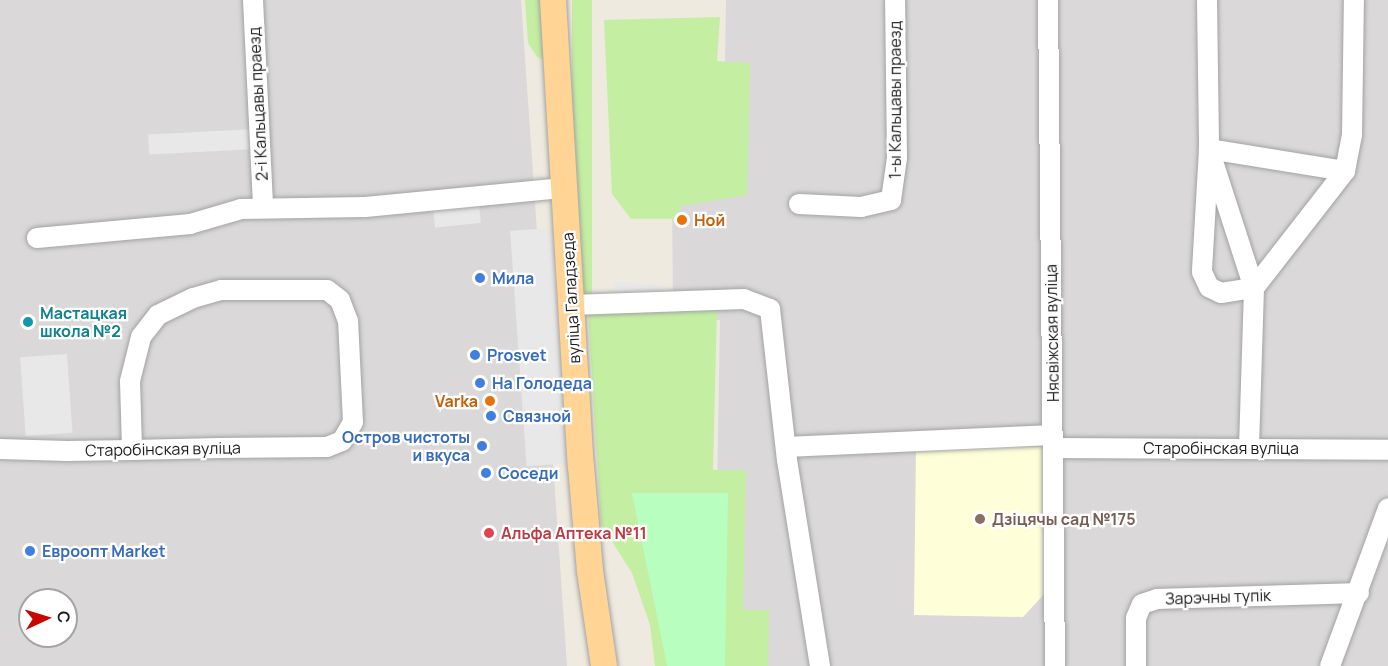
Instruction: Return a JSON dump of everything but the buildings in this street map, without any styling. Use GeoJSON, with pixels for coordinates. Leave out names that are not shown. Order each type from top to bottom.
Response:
{"type":"FeatureCollection","features":[{"type":"Feature","properties":{"kind":"main road","name":"вуліца Галадзеда"},"geometry":{"type":"LineString","coordinates":[[553,0],[590,571],[604,666]]}},
{"type":"Feature","properties":{"kind":"street","name":"2-і Кальцавы праезд"},"geometry":{"type":"LineString","coordinates":[[253,0],[263,208]]}},
{"type":"Feature","properties":{"kind":"street","name":"1-ы Кальцавы праезд"},"geometry":{"type":"LineString","coordinates":[[799,204],[861,207],[891,200],[897,158],[895,0]]}},
{"type":"Feature","properties":{"kind":"street","name":"Нясвіжская вуліца"},"geometry":{"type":"LineString","coordinates":[[1048,0],[1055,666]]}},
{"type":"Feature","properties":{"kind":"street"},"geometry":{"type":"LineString","coordinates":[[1207,0],[1209,149],[1202,272],[1209,287],[1221,293],[1254,288],[1345,171],[1352,135],[1354,0]]}},
{"type":"Feature","properties":{"kind":"street"},"geometry":{"type":"LineString","coordinates":[[1209,149],[1345,171]]}},
{"type":"Feature","properties":{"kind":"street"},"geometry":{"type":"LineString","coordinates":[[1209,149],[1254,288],[1249,447]]}},
{"type":"Feature","properties":{"kind":"street"},"geometry":{"type":"LineString","coordinates":[[37,238],[190,224],[241,209],[365,207],[564,188]]}},
{"type":"Feature","properties":{"kind":"street","name":"Старобінская вуліца"},"geometry":{"type":"LineString","coordinates":[[0,449],[132,450],[327,447],[342,441],[353,422],[348,321],[340,300],[327,290],[221,290],[167,309],[141,337],[130,381],[132,450]]}},
{"type":"Feature","properties":{"kind":"street"},"geometry":{"type":"LineString","coordinates":[[571,305],[744,299],[760,302],[770,309],[774,323],[786,447],[820,666]]}},
{"type":"Feature","properties":{"kind":"street","name":"Старобінская вуліца"},"geometry":{"type":"LineString","coordinates":[[786,447],[1053,442],[1388,450]]}},
{"type":"Feature","properties":{"kind":"street"},"geometry":{"type":"LineString","coordinates":[[1330,666],[1388,508]]}},
{"type":"Feature","properties":{"kind":"street","name":"Зарэчны тупік"},"geometry":{"type":"LineString","coordinates":[[1136,666],[1136,618],[1142,604],[1158,599],[1359,592]]}},
{"type":"Feature","properties":{"kind":"shaded area"},"geometry":{"type":"Polygon","coordinates":[[[0,0],[521,0],[567,666],[0,666],[0,0]]]}},
{"type":"Feature","properties":{"kind":"shaded area"},"geometry":{"type":"Polygon","coordinates":[[[726,0],[1388,0],[1388,666],[714,666],[720,320],[673,316],[672,184],[723,181],[726,0]]]}},
{"type":"Feature","properties":{"kind":"shaded area"},"geometry":{"type":"Polygon","coordinates":[[[255,129],[256,149],[149,155],[148,135],[255,129]]]}},
{"type":"Feature","properties":{"kind":"shaded area"},"geometry":{"type":"Polygon","coordinates":[[[478,196],[481,223],[435,228],[432,201],[478,196]]]}},
{"type":"Feature","properties":{"kind":"shaded area"},"geometry":{"type":"Polygon","coordinates":[[[551,228],[567,463],[527,466],[510,231],[551,228]]]}},
{"type":"Feature","properties":{"kind":"shaded area"},"geometry":{"type":"Polygon","coordinates":[[[615,282],[660,284],[659,298],[614,296],[615,282]]]}},
{"type":"Feature","properties":{"kind":"shaded area"},"geometry":{"type":"Polygon","coordinates":[[[67,354],[73,433],[26,436],[20,357],[67,354]]]}},
{"type":"Feature","properties":{"kind":"shaded area","name":"Дзіцячы сад №175"},"geometry":{"type":"Polygon","coordinates":[[[916,446],[1043,447],[1047,591],[1023,617],[914,615],[916,446]]]}},
{"type":"Feature","properties":{"kind":"green space"},"geometry":{"type":"Polygon","coordinates":[[[525,0],[543,0],[547,61],[537,57],[528,43],[525,0]]]}},
{"type":"Feature","properties":{"kind":"green space"},"geometry":{"type":"Polygon","coordinates":[[[572,0],[592,0],[592,294],[572,294],[572,0]]]}},
{"type":"Feature","properties":{"kind":"green space"},"geometry":{"type":"Polygon","coordinates":[[[720,17],[717,61],[750,63],[747,195],[680,206],[677,219],[631,219],[612,194],[604,20],[720,17]]]}},
{"type":"Feature","properties":{"kind":"green space"},"geometry":{"type":"Polygon","coordinates":[[[717,308],[713,470],[746,470],[743,610],[769,610],[768,666],[655,666],[650,625],[632,573],[601,524],[588,312],[717,308]]]}},
{"type":"Feature","properties":{"kind":"green space"},"geometry":{"type":"Polygon","coordinates":[[[632,493],[728,493],[725,666],[667,666],[632,493]]]}},
{"type":"Feature","properties":{"kind":"place","name":"Ной"},"geometry":{"type":"Point","coordinates":[682,220]}},
{"type":"Feature","properties":{"kind":"place","name":"Мила"},"geometry":{"type":"Point","coordinates":[480,278]}},
{"type":"Feature","properties":{"kind":"place","name":"Мастацкая школа №2"},"geometry":{"type":"Point","coordinates":[28,322]}},
{"type":"Feature","properties":{"kind":"place","name":"Prosvet"},"geometry":{"type":"Point","coordinates":[475,355]}},
{"type":"Feature","properties":{"kind":"place","name":"На Голодеда"},"geometry":{"type":"Point","coordinates":[480,383]}},
{"type":"Feature","properties":{"kind":"place","name":"Varka"},"geometry":{"type":"Point","coordinates":[490,401]}},
{"type":"Feature","properties":{"kind":"place","name":"Связной"},"geometry":{"type":"Point","coordinates":[491,416]}},
{"type":"Feature","properties":{"kind":"place","name":"Остров чистоты и вкуса"},"geometry":{"type":"Point","coordinates":[482,446]}},
{"type":"Feature","properties":{"kind":"place","name":"Соседи"},"geometry":{"type":"Point","coordinates":[486,473]}},
{"type":"Feature","properties":{"kind":"place","name":"Дзіцячы сад №175"},"geometry":{"type":"Point","coordinates":[980,519]}},
{"type":"Feature","properties":{"kind":"place","name":"Альфа Аптека №11"},"geometry":{"type":"Point","coordinates":[489,533]}},
{"type":"Feature","properties":{"kind":"place","name":"Евроопт Market"},"geometry":{"type":"Point","coordinates":[30,551]}}]}
